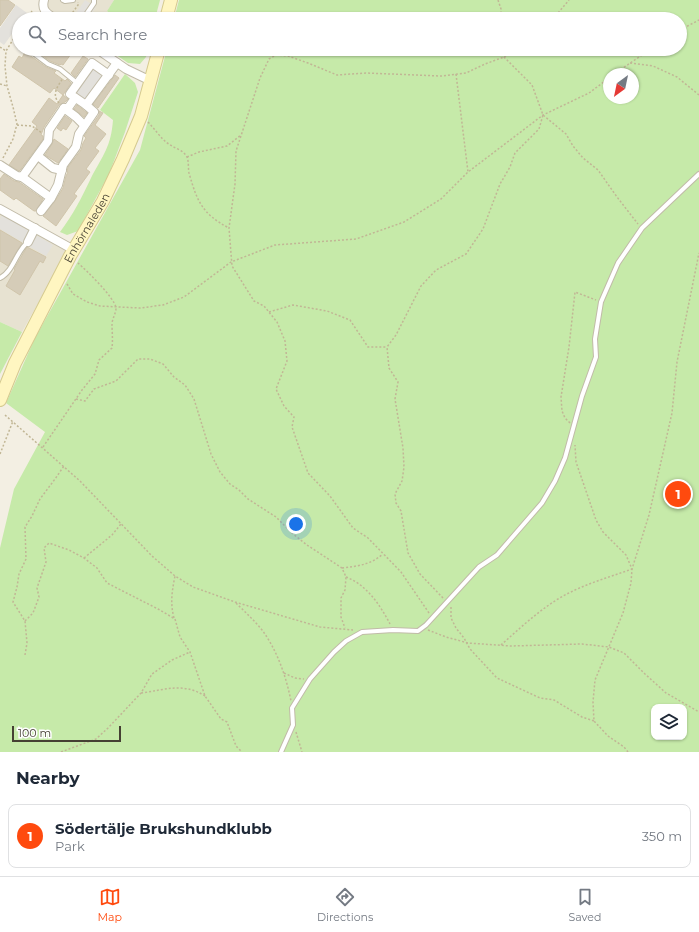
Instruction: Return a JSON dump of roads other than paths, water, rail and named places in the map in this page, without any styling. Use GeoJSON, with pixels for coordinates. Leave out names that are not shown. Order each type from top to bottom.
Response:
{"type":"FeatureCollection","features":[{"type":"Feature","properties":{"kind":"street"},"geometry":{"type":"LineString","coordinates":[[44,0],[43,8],[46,12]]}},
{"type":"Feature","properties":{"kind":"street"},"geometry":{"type":"LineString","coordinates":[[167,12],[170,0]]}},
{"type":"Feature","properties":{"kind":"street"},"geometry":{"type":"LineString","coordinates":[[107,56],[126,69],[151,81]]}},
{"type":"Feature","properties":{"kind":"street","name":"Enhörnaleden"},"geometry":{"type":"LineString","coordinates":[[0,400],[15,363],[60,274],[103,201],[141,116],[157,56]]}},
{"type":"Feature","properties":{"kind":"street"},"geometry":{"type":"LineString","coordinates":[[41,211],[51,198],[58,185],[63,165],[76,147],[79,134],[94,112],[70,94],[92,63],[108,75]]}},
{"type":"Feature","properties":{"kind":"street"},"geometry":{"type":"LineString","coordinates":[[86,105],[117,63]]}},
{"type":"Feature","properties":{"kind":"street"},"geometry":{"type":"LineString","coordinates":[[22,177],[48,141],[48,130],[64,108],[68,108],[75,98]]}},
{"type":"Feature","properties":{"kind":"street"},"geometry":{"type":"LineString","coordinates":[[64,108],[84,125]]}},
{"type":"Feature","properties":{"kind":"street"},"geometry":{"type":"LineString","coordinates":[[38,156],[53,168],[62,170]]}},
{"type":"Feature","properties":{"kind":"street"},"geometry":{"type":"LineString","coordinates":[[1,163],[17,176],[22,177],[51,198]]}},
{"type":"Feature","properties":{"kind":"street"},"geometry":{"type":"LineString","coordinates":[[0,209],[35,228],[72,253]]}},
{"type":"Feature","properties":{"kind":"street"},"geometry":{"type":"LineString","coordinates":[[28,242],[35,228]]}},
{"type":"Feature","properties":{"kind":"lane"},"geometry":{"type":"LineString","coordinates":[[64,0],[73,0]]}},
{"type":"Feature","properties":{"kind":"lane"},"geometry":{"type":"LineString","coordinates":[[88,12],[94,3],[94,0]]}},
{"type":"Feature","properties":{"kind":"lane"},"geometry":{"type":"LineString","coordinates":[[37,56],[48,64],[60,69],[78,83]]}},
{"type":"Feature","properties":{"kind":"lane"},"geometry":{"type":"LineString","coordinates":[[281,752],[293,725],[292,708],[310,679],[334,652],[346,641],[362,632],[418,630],[426,625],[479,567],[497,555],[542,503],[555,481],[565,458],[582,396],[596,357],[595,339],[601,302],[618,264],[642,228],[699,174]]}},
{"type":"Feature","properties":{"kind":"lane"},"geometry":{"type":"LineString","coordinates":[[0,278],[7,274],[23,245],[28,242]]}},
{"type":"Feature","properties":{"kind":"place","name":"Södertälje Brukshundklubb"},"geometry":{"type":"Point","coordinates":[678,494]}}]}
